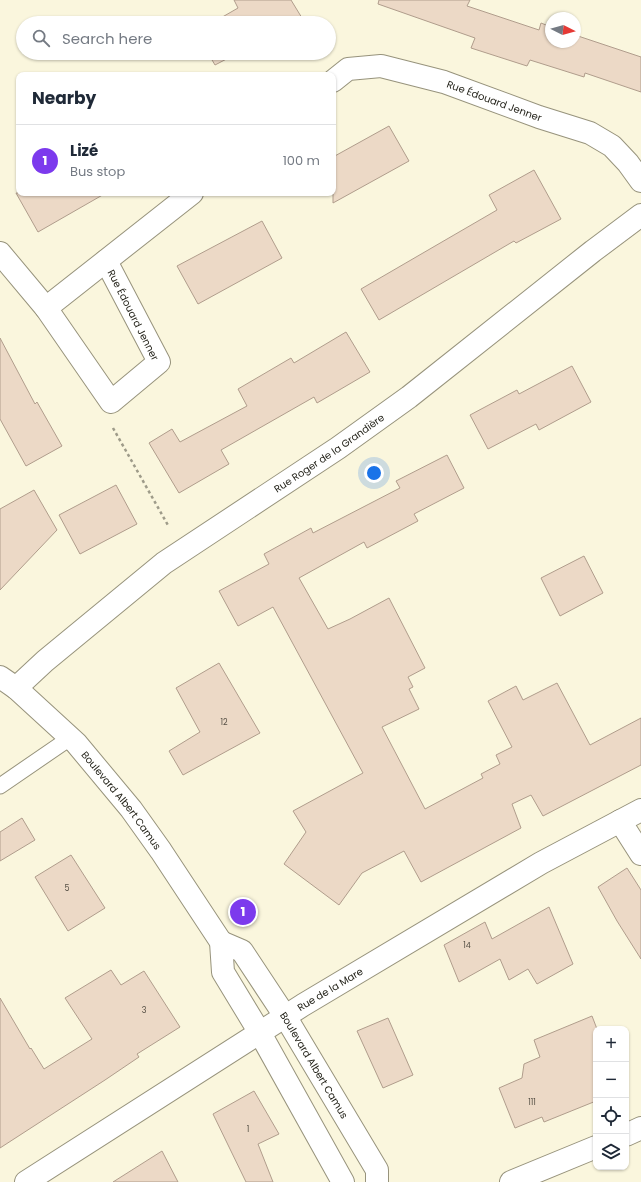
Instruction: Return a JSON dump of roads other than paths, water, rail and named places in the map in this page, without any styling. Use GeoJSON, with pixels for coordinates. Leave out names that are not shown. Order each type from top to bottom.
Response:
{"type":"FeatureCollection","features":[{"type":"Feature","properties":{"kind":"street","name":"Rue Édouard Jenner"},"geometry":{"type":"LineString","coordinates":[[336,79],[348,69],[381,66],[444,82],[539,117],[590,133],[612,146],[628,163],[641,181]]}},
{"type":"Feature","properties":{"kind":"street","name":"Rue Édouard Jenner"},"geometry":{"type":"LineString","coordinates":[[46,308],[188,196]]}},
{"type":"Feature","properties":{"kind":"street","name":"Rue Roger de la Grandière"},"geometry":{"type":"LineString","coordinates":[[8,682],[45,661],[164,563],[338,448],[409,397],[593,251],[641,216]]}},
{"type":"Feature","properties":{"kind":"street","name":"Rue Édouard Jenner"},"geometry":{"type":"LineString","coordinates":[[0,253],[46,308],[111,402],[159,362],[106,261]]}},
{"type":"Feature","properties":{"kind":"street","name":"Boulevard Albert Camus"},"geometry":{"type":"LineString","coordinates":[[8,682],[76,743],[131,809],[161,851],[221,942],[223,972],[260,1033],[343,1182]]}},
{"type":"Feature","properties":{"kind":"street","name":"Rue de la Mare"},"geometry":{"type":"LineString","coordinates":[[26,1182],[285,1016],[541,863],[641,810]]}},
{"type":"Feature","properties":{"kind":"street"},"geometry":{"type":"LineString","coordinates":[[620,821],[641,854]]}},
{"type":"Feature","properties":{"kind":"street","name":"Boulevard Albert Camus"},"geometry":{"type":"LineString","coordinates":[[221,942],[242,951],[285,1016],[377,1170],[377,1182]]}},
{"type":"Feature","properties":{"kind":"street"},"geometry":{"type":"LineString","coordinates":[[628,1134],[641,1128]]}},
{"type":"Feature","properties":{"kind":"street"},"geometry":{"type":"LineString","coordinates":[[511,1182],[593,1148]]}},
{"type":"Feature","properties":{"kind":"lane"},"geometry":{"type":"LineString","coordinates":[[0,786],[70,738]]}},
{"type":"Feature","properties":{"kind":"place","name":"Lizé"},"geometry":{"type":"Point","coordinates":[243,912]}}]}
